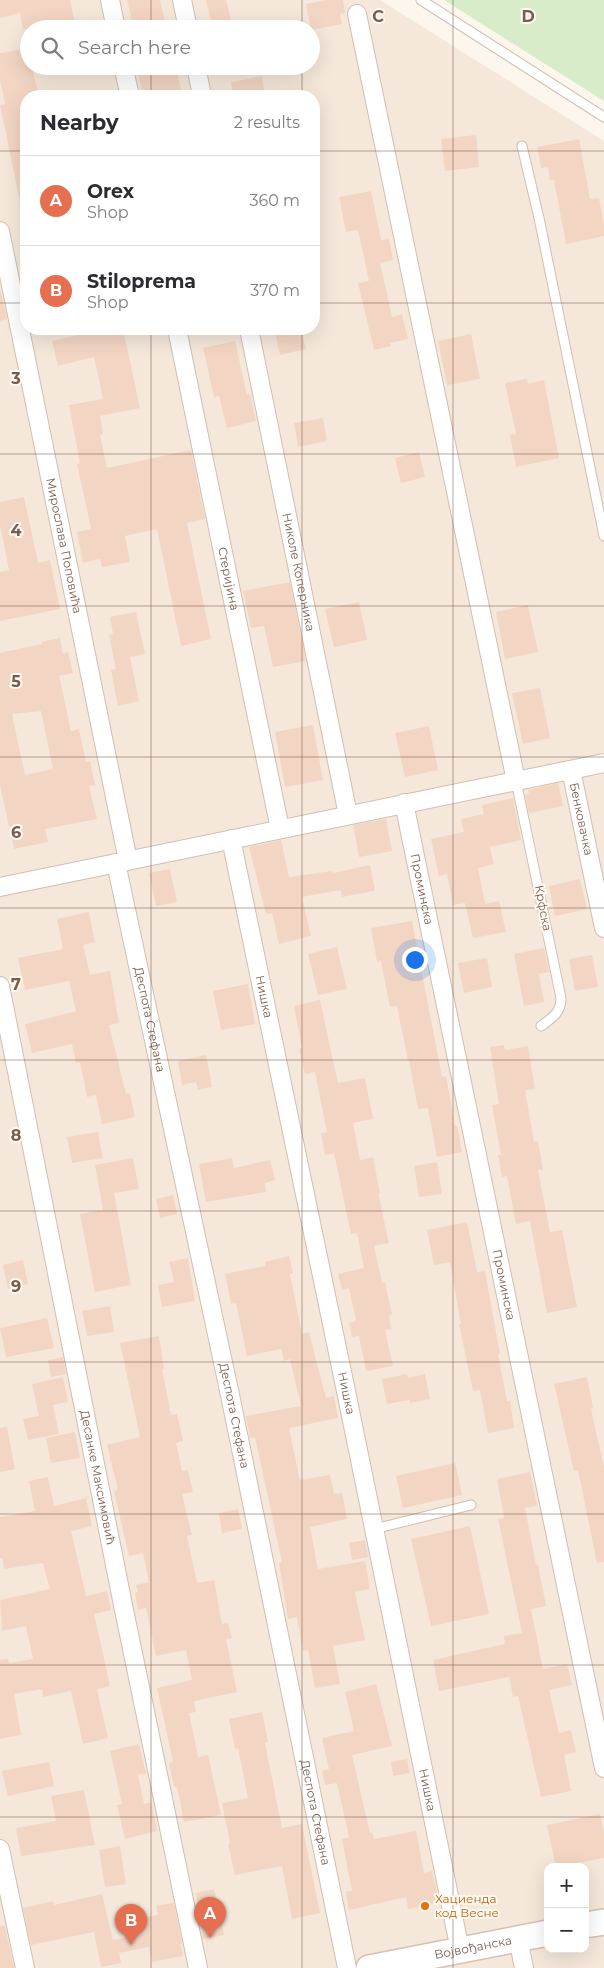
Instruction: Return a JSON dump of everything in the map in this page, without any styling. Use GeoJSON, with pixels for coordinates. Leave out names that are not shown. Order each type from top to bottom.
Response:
{"type":"FeatureCollection","features":[{"type":"Feature","properties":{"kind":"main road"},"geometry":{"type":"LineString","coordinates":[[589,1924],[604,1922]]}},
{"type":"Feature","properties":{"kind":"main road","name":"Војвођанска"},"geometry":{"type":"LineString","coordinates":[[369,1968],[544,1934]]}},
{"type":"Feature","properties":{"kind":"street"},"geometry":{"type":"LineString","coordinates":[[110,0],[114,20]]}},
{"type":"Feature","properties":{"kind":"street"},"geometry":{"type":"LineString","coordinates":[[182,0],[186,20]]}},
{"type":"Feature","properties":{"kind":"street"},"geometry":{"type":"LineString","coordinates":[[357,14],[516,781]]}},
{"type":"Feature","properties":{"kind":"street"},"geometry":{"type":"LineString","coordinates":[[125,75],[129,90]]}},
{"type":"Feature","properties":{"kind":"street"},"geometry":{"type":"LineString","coordinates":[[198,75],[201,90]]}},
{"type":"Feature","properties":{"kind":"street","name":"Мирослава Поповића"},"geometry":{"type":"LineString","coordinates":[[0,232],[20,325]]}},
{"type":"Feature","properties":{"kind":"street","name":"Мирослава Поповића"},"geometry":{"type":"LineString","coordinates":[[22,335],[122,862]]}},
{"type":"Feature","properties":{"kind":"street","name":"Стеријина"},"geometry":{"type":"LineString","coordinates":[[178,335],[280,829]]}},
{"type":"Feature","properties":{"kind":"street","name":"Николе Коперника"},"geometry":{"type":"LineString","coordinates":[[250,335],[348,815]]}},
{"type":"Feature","properties":{"kind":"street"},"geometry":{"type":"LineString","coordinates":[[0,886],[604,763]]}},
{"type":"Feature","properties":{"kind":"street","name":"Бенковачка"},"geometry":{"type":"LineString","coordinates":[[570,770],[604,928]]}},
{"type":"Feature","properties":{"kind":"street","name":"Проминска"},"geometry":{"type":"LineString","coordinates":[[404,803],[604,1768]]}},
{"type":"Feature","properties":{"kind":"street","name":"Нишка"},"geometry":{"type":"LineString","coordinates":[[231,839],[460,1950]]}},
{"type":"Feature","properties":{"kind":"street","name":"Деспота Стефана"},"geometry":{"type":"LineString","coordinates":[[122,862],[347,1968]]}},
{"type":"Feature","properties":{"kind":"street","name":"Десанке Максимовић"},"geometry":{"type":"LineString","coordinates":[[0,986],[123,1605],[198,1968]]}},
{"type":"Feature","properties":{"kind":"street"},"geometry":{"type":"LineString","coordinates":[[0,1849],[25,1968]]}},
{"type":"Feature","properties":{"kind":"street"},"geometry":{"type":"LineString","coordinates":[[518,1938],[524,1968]]}},
{"type":"Feature","properties":{"kind":"lane"},"geometry":{"type":"LineString","coordinates":[[421,0],[604,117]]}},
{"type":"Feature","properties":{"kind":"lane"},"geometry":{"type":"LineString","coordinates":[[522,146],[539,218],[604,536]]}},
{"type":"Feature","properties":{"kind":"lane","name":"Крфска"},"geometry":{"type":"LineString","coordinates":[[516,781],[561,998],[561,1006],[558,1013],[541,1026]]}},
{"type":"Feature","properties":{"kind":"lane"},"geometry":{"type":"LineString","coordinates":[[374,1529],[471,1506]]}},
{"type":"Feature","properties":{"kind":"shaded area"},"geometry":{"type":"Polygon","coordinates":[[[0,0],[380,0],[604,141],[604,1968],[0,1968],[0,0]]]}},
{"type":"Feature","properties":{"kind":"green space"},"geometry":{"type":"Polygon","coordinates":[[[444,0],[604,0],[604,101],[444,0]]]}},
{"type":"Feature","properties":{"kind":"building"},"geometry":{"type":"Polygon","coordinates":[[[0,0],[70,0],[74,20],[21,20],[20,13],[0,18],[0,0]]]}},
{"type":"Feature","properties":{"kind":"building"},"geometry":{"type":"Polygon","coordinates":[[[127,0],[160,0],[164,20],[132,20],[127,0]]]}},
{"type":"Feature","properties":{"kind":"building"},"geometry":{"type":"Polygon","coordinates":[[[206,0],[226,0],[231,20],[211,20],[206,0]]]}},
{"type":"Feature","properties":{"kind":"building"},"geometry":{"type":"Polygon","coordinates":[[[327,0],[343,0],[345,13],[340,14],[342,24],[320,28],[320,20],[309,20],[306,4],[327,0]]]}},
{"type":"Feature","properties":{"kind":"building"},"geometry":{"type":"Polygon","coordinates":[[[20,50],[20,75],[34,75],[37,90],[20,90],[20,201],[0,105],[5,104],[0,80],[0,53],[20,50]]]}},
{"type":"Feature","properties":{"kind":"building"},"geometry":{"type":"Polygon","coordinates":[[[138,75],[178,75],[181,90],[142,90],[138,75]]]}},
{"type":"Feature","properties":{"kind":"building"},"geometry":{"type":"Polygon","coordinates":[[[262,76],[264,90],[232,90],[231,82],[262,76]]]}},
{"type":"Feature","properties":{"kind":"building"},"geometry":{"type":"Polygon","coordinates":[[[476,135],[479,167],[445,171],[441,139],[476,135]]]}},
{"type":"Feature","properties":{"kind":"building"},"geometry":{"type":"Polygon","coordinates":[[[579,139],[590,199],[599,198],[604,236],[566,244],[554,180],[550,180],[548,167],[541,168],[537,147],[579,139]]]}},
{"type":"Feature","properties":{"kind":"building"},"geometry":{"type":"Polygon","coordinates":[[[371,191],[381,240],[389,239],[393,260],[380,263],[392,317],[402,314],[408,339],[390,343],[391,346],[374,350],[358,283],[369,281],[358,230],[346,232],[339,197],[371,191]]]}},
{"type":"Feature","properties":{"kind":"building"},"geometry":{"type":"Polygon","coordinates":[[[0,288],[7,319],[0,321],[0,288]]]}},
{"type":"Feature","properties":{"kind":"building"},"geometry":{"type":"Polygon","coordinates":[[[471,334],[480,379],[447,385],[438,341],[471,334]]]}},
{"type":"Feature","properties":{"kind":"building"},"geometry":{"type":"Polygon","coordinates":[[[78,335],[124,335],[140,408],[100,416],[103,434],[100,435],[107,468],[191,450],[205,519],[187,523],[211,639],[181,646],[157,529],[125,536],[130,562],[102,567],[100,559],[83,563],[77,532],[91,529],[77,464],[80,463],[69,405],[103,399],[94,357],[58,366],[52,341],[78,335]]]}},
{"type":"Feature","properties":{"kind":"building"},"geometry":{"type":"Polygon","coordinates":[[[275,335],[302,335],[306,349],[280,355],[275,335]]]}},
{"type":"Feature","properties":{"kind":"building"},"geometry":{"type":"Polygon","coordinates":[[[235,341],[247,395],[250,394],[256,421],[227,428],[219,396],[214,397],[203,348],[235,341]]]}},
{"type":"Feature","properties":{"kind":"building"},"geometry":{"type":"Polygon","coordinates":[[[527,379],[528,384],[544,380],[559,458],[516,467],[510,435],[516,434],[505,383],[527,379]]]}},
{"type":"Feature","properties":{"kind":"building"},"geometry":{"type":"Polygon","coordinates":[[[323,418],[327,441],[298,447],[294,423],[323,418]]]}},
{"type":"Feature","properties":{"kind":"building"},"geometry":{"type":"Polygon","coordinates":[[[419,452],[425,477],[401,483],[395,458],[419,452]]]}},
{"type":"Feature","properties":{"kind":"building"},"geometry":{"type":"Polygon","coordinates":[[[24,497],[38,563],[50,560],[60,609],[0,621],[0,572],[9,570],[0,525],[0,502],[24,497]]]}},
{"type":"Feature","properties":{"kind":"building"},"geometry":{"type":"Polygon","coordinates":[[[290,582],[306,661],[273,667],[264,626],[251,628],[243,591],[290,582]]]}},
{"type":"Feature","properties":{"kind":"building"},"geometry":{"type":"Polygon","coordinates":[[[359,602],[367,640],[334,647],[325,609],[359,602]]]}},
{"type":"Feature","properties":{"kind":"building"},"geometry":{"type":"Polygon","coordinates":[[[528,605],[538,652],[505,659],[496,612],[528,605]]]}},
{"type":"Feature","properties":{"kind":"building"},"geometry":{"type":"Polygon","coordinates":[[[136,612],[145,654],[130,657],[139,701],[118,706],[111,670],[116,669],[109,635],[113,634],[110,617],[136,612]]]}},
{"type":"Feature","properties":{"kind":"building"},"geometry":{"type":"Polygon","coordinates":[[[60,638],[63,654],[68,652],[73,673],[59,676],[71,731],[79,729],[86,762],[90,761],[95,785],[89,786],[97,819],[45,829],[48,842],[14,849],[0,785],[0,653],[42,644],[41,642],[60,638]],[[41,711],[12,714],[25,775],[53,769],[41,711]]]}},
{"type":"Feature","properties":{"kind":"building"},"geometry":{"type":"Polygon","coordinates":[[[540,688],[550,738],[523,744],[512,693],[540,688]]]}},
{"type":"Feature","properties":{"kind":"building"},"geometry":{"type":"Polygon","coordinates":[[[313,725],[323,780],[285,787],[275,732],[313,725]]]}},
{"type":"Feature","properties":{"kind":"building"},"geometry":{"type":"Polygon","coordinates":[[[429,726],[438,770],[405,777],[395,733],[429,726]]]}},
{"type":"Feature","properties":{"kind":"building"},"geometry":{"type":"Polygon","coordinates":[[[558,783],[563,806],[529,813],[525,795],[529,794],[528,790],[558,783]]]}},
{"type":"Feature","properties":{"kind":"building"},"geometry":{"type":"Polygon","coordinates":[[[513,798],[521,840],[490,847],[494,864],[478,868],[485,904],[499,901],[506,932],[473,938],[465,903],[453,905],[447,874],[439,876],[431,839],[464,832],[461,819],[484,814],[482,805],[513,798]]]}},
{"type":"Feature","properties":{"kind":"building"},"geometry":{"type":"Polygon","coordinates":[[[386,819],[392,851],[359,857],[353,825],[386,819]]]}},
{"type":"Feature","properties":{"kind":"building"},"geometry":{"type":"Polygon","coordinates":[[[281,840],[289,877],[332,871],[333,873],[370,865],[375,891],[342,897],[341,890],[302,897],[311,936],[279,944],[272,913],[266,914],[249,847],[281,840]]]}},
{"type":"Feature","properties":{"kind":"building"},"geometry":{"type":"Polygon","coordinates":[[[170,869],[177,902],[156,906],[149,873],[170,869]]]}},
{"type":"Feature","properties":{"kind":"building"},"geometry":{"type":"Polygon","coordinates":[[[580,879],[587,909],[555,916],[549,886],[580,879]]]}},
{"type":"Feature","properties":{"kind":"building"},"geometry":{"type":"Polygon","coordinates":[[[89,912],[95,942],[83,945],[90,975],[110,971],[119,1023],[109,1025],[126,1094],[130,1093],[135,1117],[102,1124],[96,1095],[87,1097],[80,1062],[76,1063],[72,1044],[32,1053],[25,1024],[76,1011],[69,981],[25,990],[18,958],[63,949],[57,919],[89,912]]]}},
{"type":"Feature","properties":{"kind":"building"},"geometry":{"type":"Polygon","coordinates":[[[412,921],[442,1077],[446,1076],[462,1152],[437,1157],[428,1108],[418,1109],[397,1006],[390,1007],[381,961],[377,962],[371,928],[412,921]]]}},
{"type":"Feature","properties":{"kind":"building"},"geometry":{"type":"Polygon","coordinates":[[[337,947],[347,989],[318,995],[308,954],[337,947]]]}},
{"type":"Feature","properties":{"kind":"building"},"geometry":{"type":"Polygon","coordinates":[[[544,948],[549,972],[539,974],[544,1002],[524,1006],[514,954],[544,948]]]}},
{"type":"Feature","properties":{"kind":"building"},"geometry":{"type":"Polygon","coordinates":[[[592,955],[598,987],[575,991],[569,959],[592,955]]]}},
{"type":"Feature","properties":{"kind":"building"},"geometry":{"type":"Polygon","coordinates":[[[487,958],[492,987],[464,993],[458,963],[487,958]]]}},
{"type":"Feature","properties":{"kind":"building"},"geometry":{"type":"Polygon","coordinates":[[[248,984],[255,1024],[221,1030],[213,991],[248,984]]]}},
{"type":"Feature","properties":{"kind":"building"},"geometry":{"type":"Polygon","coordinates":[[[320,1000],[338,1083],[365,1078],[373,1119],[353,1123],[360,1160],[373,1157],[380,1193],[378,1193],[389,1243],[374,1246],[382,1283],[385,1282],[392,1314],[389,1315],[391,1329],[385,1330],[393,1366],[366,1371],[359,1336],[352,1337],[349,1323],[356,1321],[349,1288],[342,1290],[338,1274],[364,1268],[357,1233],[351,1234],[334,1153],[325,1155],[321,1133],[327,1132],[315,1072],[305,1074],[299,1049],[302,1048],[294,1006],[320,1000]]]}},
{"type":"Feature","properties":{"kind":"building"},"geometry":{"type":"Polygon","coordinates":[[[504,1045],[505,1050],[528,1046],[535,1089],[525,1090],[534,1142],[538,1141],[543,1170],[538,1170],[550,1232],[562,1230],[577,1307],[547,1313],[530,1221],[516,1224],[507,1176],[502,1177],[498,1155],[501,1155],[492,1105],[499,1104],[490,1047],[504,1045]]]}},
{"type":"Feature","properties":{"kind":"building"},"geometry":{"type":"Polygon","coordinates":[[[206,1055],[212,1087],[198,1090],[196,1082],[182,1085],[178,1061],[206,1055]]]}},
{"type":"Feature","properties":{"kind":"building"},"geometry":{"type":"Polygon","coordinates":[[[98,1132],[103,1158],[72,1163],[67,1137],[98,1132]]]}},
{"type":"Feature","properties":{"kind":"building"},"geometry":{"type":"Polygon","coordinates":[[[133,1158],[139,1189],[114,1193],[131,1285],[95,1292],[80,1214],[103,1210],[95,1165],[133,1158]]]}},
{"type":"Feature","properties":{"kind":"building"},"geometry":{"type":"Polygon","coordinates":[[[232,1158],[234,1168],[270,1160],[275,1180],[265,1183],[266,1192],[206,1202],[199,1164],[232,1158]]]}},
{"type":"Feature","properties":{"kind":"building"},"geometry":{"type":"Polygon","coordinates":[[[437,1162],[442,1194],[419,1197],[414,1166],[437,1162]]]}},
{"type":"Feature","properties":{"kind":"building"},"geometry":{"type":"Polygon","coordinates":[[[173,1195],[177,1214],[160,1218],[156,1199],[173,1195]]]}},
{"type":"Feature","properties":{"kind":"building"},"geometry":{"type":"Polygon","coordinates":[[[467,1222],[477,1272],[485,1271],[500,1354],[498,1354],[507,1401],[510,1401],[514,1428],[488,1433],[480,1390],[473,1391],[459,1324],[461,1324],[450,1262],[434,1265],[427,1230],[467,1222]]]}},
{"type":"Feature","properties":{"kind":"building"},"geometry":{"type":"Polygon","coordinates":[[[289,1256],[293,1273],[290,1274],[302,1334],[309,1332],[326,1398],[334,1396],[338,1418],[289,1428],[300,1480],[330,1475],[334,1494],[342,1493],[347,1519],[310,1527],[318,1569],[365,1561],[370,1589],[355,1592],[365,1640],[333,1646],[340,1684],[315,1688],[308,1650],[303,1651],[297,1617],[288,1619],[279,1563],[282,1562],[255,1437],[250,1438],[246,1416],[301,1406],[290,1359],[284,1361],[281,1349],[247,1356],[236,1303],[231,1304],[225,1274],[265,1266],[265,1262],[289,1256]]]}},
{"type":"Feature","properties":{"kind":"building"},"geometry":{"type":"Polygon","coordinates":[[[188,1258],[195,1301],[162,1307],[158,1285],[174,1282],[169,1262],[188,1258]]]}},
{"type":"Feature","properties":{"kind":"building"},"geometry":{"type":"Polygon","coordinates":[[[23,1260],[28,1284],[8,1289],[3,1265],[23,1260]]]}},
{"type":"Feature","properties":{"kind":"building"},"geometry":{"type":"Polygon","coordinates":[[[110,1306],[114,1332],[87,1336],[82,1311],[110,1306]]]}},
{"type":"Feature","properties":{"kind":"building"},"geometry":{"type":"Polygon","coordinates":[[[47,1318],[54,1348],[6,1357],[0,1328],[47,1318]]]}},
{"type":"Feature","properties":{"kind":"building"},"geometry":{"type":"Polygon","coordinates":[[[159,1336],[164,1369],[162,1369],[171,1415],[177,1414],[183,1441],[176,1443],[182,1471],[188,1470],[193,1492],[182,1494],[192,1535],[187,1536],[197,1583],[214,1580],[222,1624],[228,1623],[232,1638],[226,1639],[237,1692],[194,1701],[196,1712],[189,1713],[198,1757],[208,1755],[221,1815],[184,1822],[177,1787],[174,1787],[169,1763],[173,1762],[157,1688],[192,1680],[186,1650],[156,1656],[146,1608],[138,1610],[135,1593],[138,1592],[136,1585],[149,1582],[143,1553],[129,1556],[114,1491],[118,1490],[107,1445],[140,1437],[120,1343],[159,1336]]]}},
{"type":"Feature","properties":{"kind":"building"},"geometry":{"type":"Polygon","coordinates":[[[63,1357],[66,1374],[51,1377],[48,1360],[63,1357]]]}},
{"type":"Feature","properties":{"kind":"building"},"geometry":{"type":"Polygon","coordinates":[[[407,1374],[408,1378],[425,1374],[430,1399],[410,1403],[410,1400],[387,1404],[382,1379],[407,1374]]]}},
{"type":"Feature","properties":{"kind":"building"},"geometry":{"type":"Polygon","coordinates":[[[63,1377],[68,1402],[53,1405],[59,1434],[28,1440],[23,1419],[39,1416],[32,1384],[63,1377]]]}},
{"type":"Feature","properties":{"kind":"building"},"geometry":{"type":"Polygon","coordinates":[[[587,1377],[593,1408],[591,1409],[604,1467],[604,1562],[597,1563],[578,1470],[574,1471],[554,1384],[587,1377]]]}},
{"type":"Feature","properties":{"kind":"building"},"geometry":{"type":"Polygon","coordinates":[[[7,1427],[15,1469],[0,1472],[0,1428],[7,1427]]]}},
{"type":"Feature","properties":{"kind":"building"},"geometry":{"type":"Polygon","coordinates":[[[75,1432],[80,1458],[51,1463],[46,1438],[75,1432]]]}},
{"type":"Feature","properties":{"kind":"building"},"geometry":{"type":"Polygon","coordinates":[[[455,1463],[462,1495],[403,1508],[396,1476],[455,1463]]]}},
{"type":"Feature","properties":{"kind":"building"},"geometry":{"type":"Polygon","coordinates":[[[530,1472],[537,1506],[525,1508],[546,1606],[531,1609],[543,1669],[567,1664],[572,1685],[549,1690],[559,1733],[571,1730],[576,1752],[564,1755],[571,1791],[541,1797],[518,1696],[513,1697],[509,1677],[439,1691],[433,1660],[505,1644],[504,1636],[522,1633],[498,1519],[504,1518],[497,1479],[530,1472]]]}},
{"type":"Feature","properties":{"kind":"building"},"geometry":{"type":"Polygon","coordinates":[[[48,1477],[54,1506],[86,1498],[92,1526],[71,1531],[86,1596],[107,1591],[111,1610],[94,1614],[110,1686],[97,1689],[108,1738],[83,1744],[71,1691],[43,1697],[42,1689],[14,1694],[21,1735],[0,1739],[0,1660],[8,1659],[9,1663],[33,1659],[26,1626],[2,1631],[0,1600],[50,1589],[43,1563],[4,1569],[3,1558],[0,1558],[0,1517],[35,1511],[29,1481],[48,1477]]]}},
{"type":"Feature","properties":{"kind":"building"},"geometry":{"type":"Polygon","coordinates":[[[238,1509],[242,1529],[222,1533],[219,1513],[238,1509]]]}},
{"type":"Feature","properties":{"kind":"building"},"geometry":{"type":"Polygon","coordinates":[[[470,1526],[489,1614],[431,1626],[411,1539],[470,1526]]]}},
{"type":"Feature","properties":{"kind":"building"},"geometry":{"type":"Polygon","coordinates":[[[365,1540],[368,1557],[352,1560],[349,1543],[365,1540]]]}},
{"type":"Feature","properties":{"kind":"building"},"geometry":{"type":"Polygon","coordinates":[[[376,1684],[392,1746],[352,1755],[370,1833],[372,1833],[374,1839],[416,1831],[424,1873],[432,1871],[439,1903],[408,1909],[406,1897],[349,1910],[346,1892],[352,1891],[342,1839],[349,1837],[337,1783],[325,1785],[322,1771],[329,1769],[322,1738],[354,1731],[345,1692],[376,1684]]]}},
{"type":"Feature","properties":{"kind":"building"},"geometry":{"type":"Polygon","coordinates":[[[262,1712],[268,1742],[265,1743],[282,1828],[302,1824],[320,1913],[292,1919],[282,1866],[235,1875],[222,1803],[248,1798],[238,1748],[235,1749],[229,1719],[262,1712]]]}},
{"type":"Feature","properties":{"kind":"building"},"geometry":{"type":"Polygon","coordinates":[[[139,1744],[146,1773],[138,1775],[144,1804],[151,1802],[157,1831],[125,1839],[117,1805],[122,1804],[110,1751],[139,1744]]]}},
{"type":"Feature","properties":{"kind":"building"},"geometry":{"type":"Polygon","coordinates":[[[407,1759],[410,1773],[393,1776],[391,1762],[407,1759]]]}},
{"type":"Feature","properties":{"kind":"building"},"geometry":{"type":"Polygon","coordinates":[[[49,1762],[54,1786],[8,1796],[2,1771],[49,1762]]]}},
{"type":"Feature","properties":{"kind":"building"},"geometry":{"type":"Polygon","coordinates":[[[84,1790],[95,1845],[21,1856],[16,1828],[56,1821],[51,1796],[84,1790]]]}},
{"type":"Feature","properties":{"kind":"building"},"geometry":{"type":"Polygon","coordinates":[[[600,1814],[604,1832],[604,1858],[577,1863],[555,1863],[547,1825],[600,1814]]]}},
{"type":"Feature","properties":{"kind":"building"},"geometry":{"type":"Polygon","coordinates":[[[120,1846],[126,1884],[105,1887],[99,1850],[120,1846]]]}},
{"type":"Feature","properties":{"kind":"building"},"geometry":{"type":"Polygon","coordinates":[[[214,1889],[224,1935],[203,1939],[196,1893],[214,1889]]]}},
{"type":"Feature","properties":{"kind":"building"},"geometry":{"type":"Polygon","coordinates":[[[102,1894],[113,1940],[146,1933],[144,1917],[158,1915],[156,1906],[174,1903],[183,1956],[152,1962],[149,1947],[119,1953],[121,1963],[101,1967],[94,1932],[31,1945],[23,1908],[53,1901],[54,1905],[102,1894]]]}},
{"type":"Feature","properties":{"kind":"building"},"geometry":{"type":"Polygon","coordinates":[[[0,1926],[5,1926],[14,1968],[0,1968],[0,1926]]]}},
{"type":"Feature","properties":{"kind":"place","name":"Хациенда код Весне"},"geometry":{"type":"Point","coordinates":[425,1906]}},
{"type":"Feature","properties":{"kind":"place","name":"Orex"},"geometry":{"type":"Point","coordinates":[210,1938]}},
{"type":"Feature","properties":{"kind":"place","name":"Stiloprema"},"geometry":{"type":"Point","coordinates":[131,1945]}}]}
